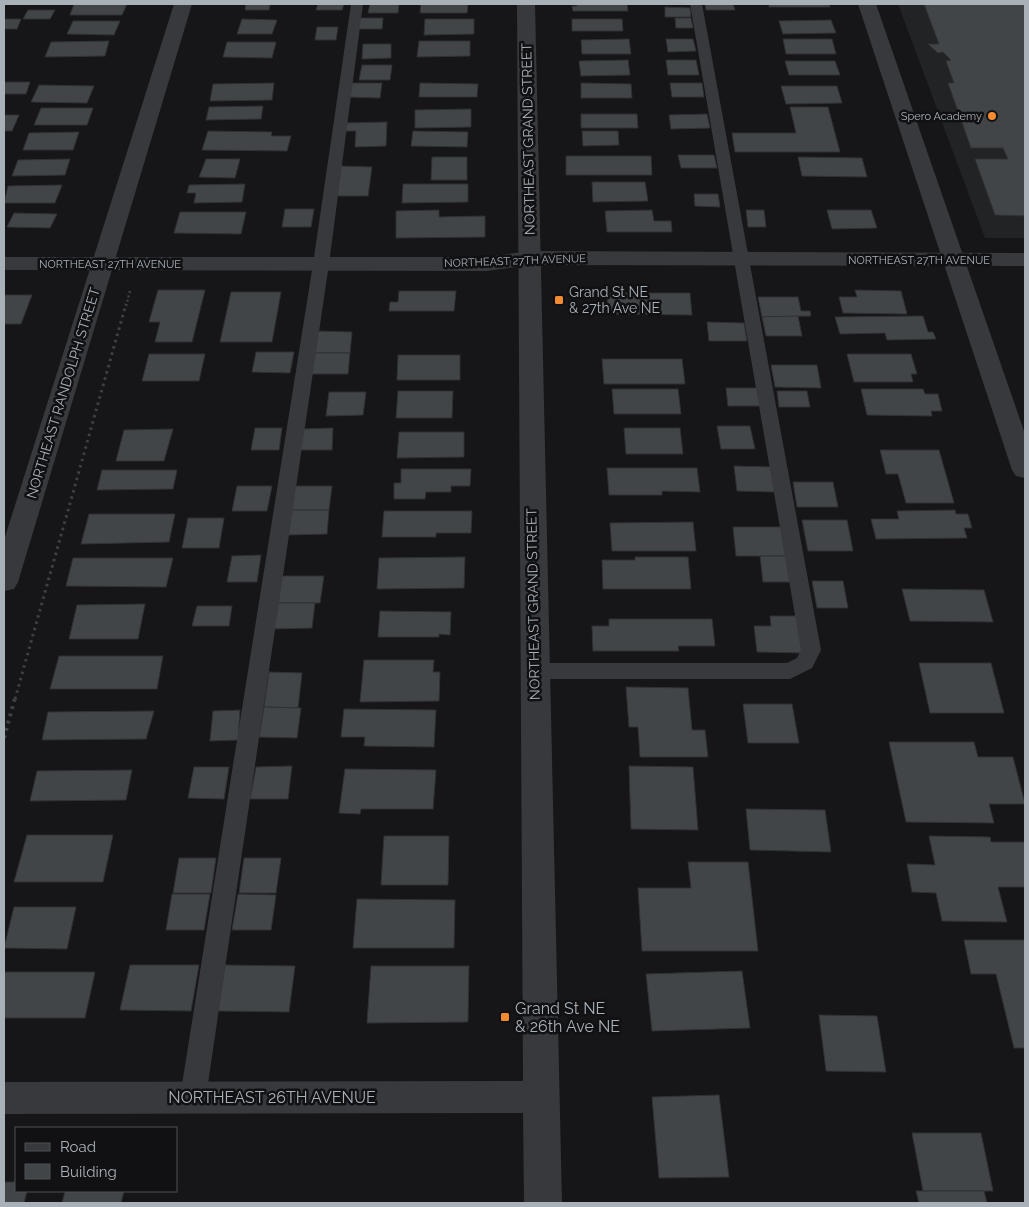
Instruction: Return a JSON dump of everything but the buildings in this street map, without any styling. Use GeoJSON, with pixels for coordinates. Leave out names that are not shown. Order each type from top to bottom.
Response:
{"type":"FeatureCollection","features":[{"type":"Feature","properties":{"kind":"street","name":"NORTHEAST RANDOLPH STREET"},"geometry":{"type":"LineString","coordinates":[[4,582],[183,4]]}},
{"type":"Feature","properties":{"kind":"street","name":"NORTHEAST GRAND STREET"},"geometry":{"type":"LineString","coordinates":[[526,4],[542,1203]]}},
{"type":"Feature","properties":{"kind":"street"},"geometry":{"type":"LineString","coordinates":[[867,4],[1025,470]]}},
{"type":"Feature","properties":{"kind":"street","name":"NORTHEAST 27TH AVENUE"},"geometry":{"type":"LineString","coordinates":[[4,264],[487,264],[530,258],[1025,260]]}},
{"type":"Feature","properties":{"kind":"street","name":"NORTHEAST 26TH AVENUE"},"geometry":{"type":"LineString","coordinates":[[4,1098],[540,1097]]}},
{"type":"Feature","properties":{"kind":"lane"},"geometry":{"type":"LineString","coordinates":[[193,1098],[322,264],[357,4]]}},
{"type":"Feature","properties":{"kind":"lane"},"geometry":{"type":"LineString","coordinates":[[534,671],[790,671],[805,663],[811,650],[696,4]]}},
{"type":"Feature","properties":{"kind":"path"},"geometry":{"type":"LineString","coordinates":[[4,738],[132,284]]}},
{"type":"Feature","properties":{"kind":"shaded area","name":"Spero Academy"},"geometry":{"type":"Polygon","coordinates":[[[898,4],[1025,4],[1025,238],[985,238],[898,4]]]}},
{"type":"Feature","properties":{"kind":"place","name":"Spero Academy"},"geometry":{"type":"Point","coordinates":[992,116]}},
{"type":"Feature","properties":{"kind":"place","name":"Grand St NE & 27th Ave NE"},"geometry":{"type":"Point","coordinates":[559,300]}},
{"type":"Feature","properties":{"kind":"place","name":"Grand St NE & 26th Ave NE"},"geometry":{"type":"Point","coordinates":[505,1017]}}]}
